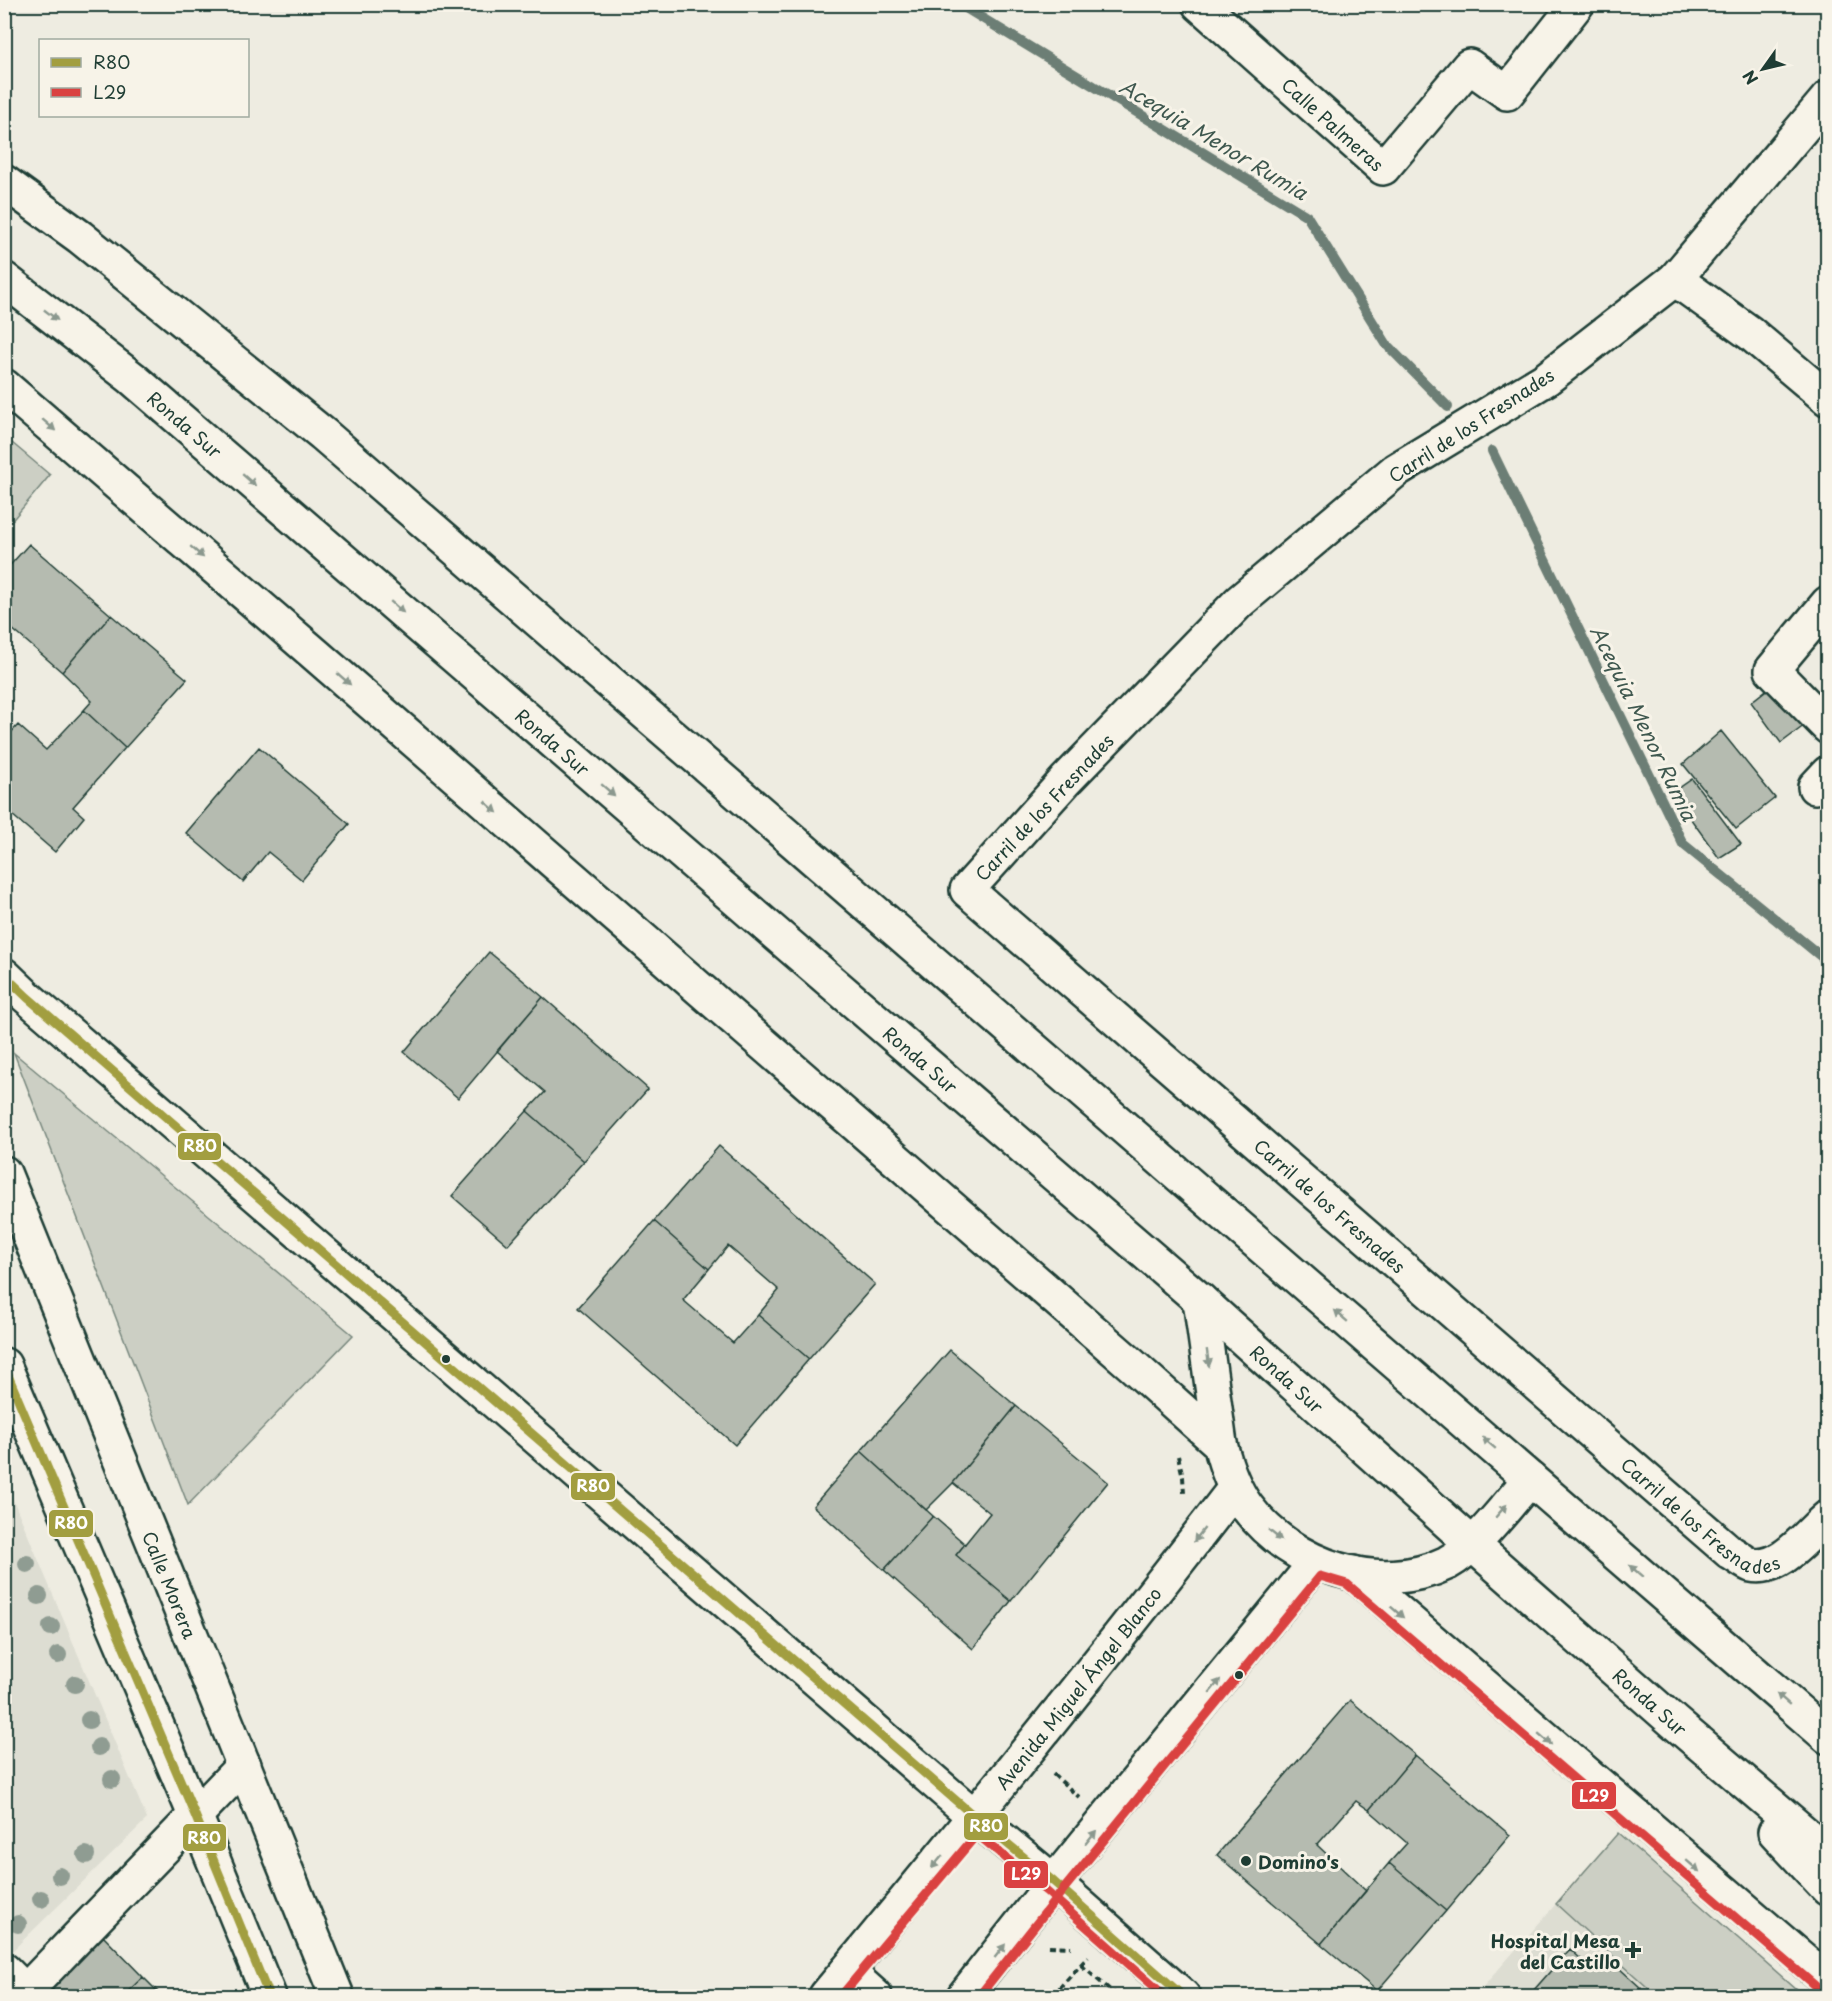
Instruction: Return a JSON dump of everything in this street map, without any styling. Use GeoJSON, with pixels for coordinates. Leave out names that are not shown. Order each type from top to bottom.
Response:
{"type":"FeatureCollection","features":[{"type":"Feature","properties":{"kind":"street","name":"Calle Palmeras"},"geometry":{"type":"LineString","coordinates":[[1199,4],[1383,168],[1469,66],[1507,93],[1577,4]]}},
{"type":"Feature","properties":{"kind":"street","name":"Carril de los Fresnades"},"geometry":{"type":"LineString","coordinates":[[1827,98],[1675,279],[1546,379],[1396,470],[1239,602],[1066,780],[967,890],[1731,1553],[1750,1565],[1766,1566],[1787,1557],[1827,1517]]}},
{"type":"Feature","properties":{"kind":"street"},"geometry":{"type":"LineString","coordinates":[[4,182],[80,237],[323,434],[1827,1737]]}},
{"type":"Feature","properties":{"kind":"street","name":"Ronda Sur"},"geometry":{"type":"LineString","coordinates":[[4,279],[141,386],[1200,1300],[1472,1544],[1827,1853]]}},
{"type":"Feature","properties":{"kind":"street"},"geometry":{"type":"LineString","coordinates":[[1675,279],[1750,333],[1827,399]]}},
{"type":"Feature","properties":{"kind":"street"},"geometry":{"type":"LineString","coordinates":[[4,386],[551,859],[1220,1444]]}},
{"type":"Feature","properties":{"kind":"street"},"geometry":{"type":"LineString","coordinates":[[1827,603],[1772,670],[1827,727]]}},
{"type":"Feature","properties":{"kind":"street"},"geometry":{"type":"LineString","coordinates":[[12,988],[975,1817],[1054,1882],[1098,1936],[1183,1996]]}},
{"type":"Feature","properties":{"kind":"street","name":"Calle Morera"},"geometry":{"type":"LineString","coordinates":[[4,1173],[337,1996]]}},
{"type":"Feature","properties":{"kind":"street"},"geometry":{"type":"LineString","coordinates":[[1200,1300],[1220,1444],[1235,1488],[1248,1508],[1268,1530],[1316,1562],[1353,1574],[1372,1577],[1391,1578],[1421,1574],[1449,1562],[1472,1544],[1530,1479]]}},
{"type":"Feature","properties":{"kind":"street"},"geometry":{"type":"LineString","coordinates":[[4,1365],[195,1815],[269,1996]]}},
{"type":"Feature","properties":{"kind":"street","name":"Avenida Miguel Ángel Blanco"},"geometry":{"type":"LineString","coordinates":[[825,1996],[975,1817],[1136,1617],[1235,1488]]}},
{"type":"Feature","properties":{"kind":"street"},"geometry":{"type":"LineString","coordinates":[[964,1996],[1054,1882],[1316,1562]]}},
{"type":"Feature","properties":{"kind":"street"},"geometry":{"type":"LineString","coordinates":[[1353,1574],[1827,1981]]}},
{"type":"Feature","properties":{"kind":"street"},"geometry":{"type":"LineString","coordinates":[[1674,1722],[1827,1889]]}},
{"type":"Feature","properties":{"kind":"street"},"geometry":{"type":"LineString","coordinates":[[17,1986],[244,1765]]}},
{"type":"Feature","properties":{"kind":"street"},"geometry":{"type":"LineString","coordinates":[[847,1971],[875,1996]]}},
{"type":"Feature","properties":{"kind":"path"},"geometry":{"type":"LineString","coordinates":[[1175,1450],[1183,1477],[1183,1498]]}},
{"type":"Feature","properties":{"kind":"path"},"geometry":{"type":"LineString","coordinates":[[1027,1752],[1105,1820]]}},
{"type":"Feature","properties":{"kind":"path"},"geometry":{"type":"LineString","coordinates":[[1042,1948],[1059,1945],[1081,1948],[1098,1936]]}},
{"type":"Feature","properties":{"kind":"path"},"geometry":{"type":"LineString","coordinates":[[1052,1996],[1080,1965],[1098,1936]]}},
{"type":"Feature","properties":{"kind":"path"},"geometry":{"type":"LineString","coordinates":[[1080,1965],[1117,1996]]}},
{"type":"Feature","properties":{"kind":"shaded area"},"geometry":{"type":"Polygon","coordinates":[[[5,437],[50,475],[5,529],[5,437]]]}},
{"type":"Feature","properties":{"kind":"shaded area"},"geometry":{"type":"Polygon","coordinates":[[[14,1053],[353,1335],[188,1505],[14,1053]]]}},
{"type":"Feature","properties":{"kind":"shaded area"},"geometry":{"type":"Polygon","coordinates":[[[4,1478],[147,1819],[10,1953],[4,1947],[4,1478]]]}},
{"type":"Feature","properties":{"kind":"shaded area","name":"Hospital Mesa del Castillo"},"geometry":{"type":"Polygon","coordinates":[[[1618,1833],[1804,1996],[1475,1996],[1618,1833]]]}},
{"type":"Feature","properties":{"kind":"shaded area","name":"Hospital Mesa del Castillo"},"geometry":{"type":"Polygon","coordinates":[[[1618,1833],[1804,1996],[1657,1996],[1556,1904],[1618,1833]]]}},
{"type":"Feature","properties":{"kind":"building"},"geometry":{"type":"Polygon","coordinates":[[[29,544],[111,615],[62,672],[4,622],[4,572],[29,544]]]}},
{"type":"Feature","properties":{"kind":"building"},"geometry":{"type":"Polygon","coordinates":[[[111,615],[187,679],[125,748],[84,710],[92,701],[62,672],[111,615]]]}},
{"type":"Feature","properties":{"kind":"building"},"geometry":{"type":"Polygon","coordinates":[[[1774,684],[1809,722],[1781,743],[1751,702],[1774,684]]]}},
{"type":"Feature","properties":{"kind":"building"},"geometry":{"type":"Polygon","coordinates":[[[84,710],[125,748],[73,807],[84,817],[55,852],[4,808],[4,740],[18,725],[46,750],[84,710]]]}},
{"type":"Feature","properties":{"kind":"building"},"geometry":{"type":"Polygon","coordinates":[[[1721,731],[1775,798],[1736,829],[1683,764],[1721,731]]]}},
{"type":"Feature","properties":{"kind":"building"},"geometry":{"type":"Polygon","coordinates":[[[259,747],[349,824],[302,880],[268,852],[243,882],[186,833],[259,747]]]}},
{"type":"Feature","properties":{"kind":"building"},"geometry":{"type":"Polygon","coordinates":[[[1692,779],[1741,844],[1719,858],[1672,793],[1692,779]]]}},
{"type":"Feature","properties":{"kind":"building"},"geometry":{"type":"Polygon","coordinates":[[[489,952],[543,997],[458,1098],[404,1052],[489,952]]]}},
{"type":"Feature","properties":{"kind":"building"},"geometry":{"type":"Polygon","coordinates":[[[543,997],[648,1089],[584,1161],[527,1111],[545,1092],[497,1051],[543,997]]]}},
{"type":"Feature","properties":{"kind":"building"},"geometry":{"type":"Polygon","coordinates":[[[527,1111],[584,1161],[508,1245],[452,1196],[527,1111]]]}},
{"type":"Feature","properties":{"kind":"building"},"geometry":{"type":"Polygon","coordinates":[[[719,1146],[875,1284],[809,1359],[758,1315],[779,1290],[728,1246],[709,1269],[654,1221],[719,1146]]]}},
{"type":"Feature","properties":{"kind":"building"},"geometry":{"type":"Polygon","coordinates":[[[654,1221],[709,1269],[683,1300],[733,1343],[758,1315],[809,1359],[735,1445],[578,1308],[654,1221]]]}},
{"type":"Feature","properties":{"kind":"building"},"geometry":{"type":"Polygon","coordinates":[[[950,1350],[1016,1406],[953,1483],[926,1510],[861,1451],[950,1350]]]}},
{"type":"Feature","properties":{"kind":"building"},"geometry":{"type":"Polygon","coordinates":[[[1016,1406],[1108,1482],[1011,1601],[956,1555],[990,1513],[953,1483],[1016,1406]]]}},
{"type":"Feature","properties":{"kind":"building"},"geometry":{"type":"Polygon","coordinates":[[[861,1451],[933,1516],[884,1570],[813,1506],[861,1451]]]}},
{"type":"Feature","properties":{"kind":"building"},"geometry":{"type":"Polygon","coordinates":[[[933,1516],[965,1544],[956,1555],[1011,1601],[973,1649],[884,1570],[933,1516]]]}},
{"type":"Feature","properties":{"kind":"building"},"geometry":{"type":"Polygon","coordinates":[[[1350,1700],[1415,1755],[1369,1810],[1356,1801],[1317,1845],[1366,1891],[1321,1944],[1217,1855],[1350,1700]]]}},
{"type":"Feature","properties":{"kind":"building"},"geometry":{"type":"Polygon","coordinates":[[[1415,1755],[1510,1835],[1446,1911],[1389,1863],[1407,1843],[1369,1810],[1415,1755]]]}},
{"type":"Feature","properties":{"kind":"building"},"geometry":{"type":"Polygon","coordinates":[[[1389,1863],[1446,1911],[1377,1991],[1321,1944],[1389,1863]]]}},
{"type":"Feature","properties":{"kind":"building"},"geometry":{"type":"Polygon","coordinates":[[[100,1933],[143,1977],[123,1996],[58,1996],[48,1985],[100,1933]]]}},
{"type":"Feature","properties":{"kind":"building"},"geometry":{"type":"Polygon","coordinates":[[[1570,1949],[1595,1972],[1608,1958],[1641,1988],[1633,1996],[1539,1996],[1533,1991],[1570,1949]]]}},
{"type":"Feature","properties":{"kind":"building"},"geometry":{"type":"Polygon","coordinates":[[[143,1977],[162,1996],[123,1996],[143,1977]]]}},
{"type":"Feature","properties":{"kind":"waterway","name":"Acequia Menor Rumia"},"geometry":{"type":"LineString","coordinates":[[959,4],[1307,216],[1387,345],[1448,407]]}},
{"type":"Feature","properties":{"kind":"waterway","name":"Acequia Menor Rumia"},"geometry":{"type":"LineString","coordinates":[[1492,451],[1683,844],[1828,962]]}},
{"type":"Feature","properties":{"kind":"transit line","name":"R80"},"geometry":{"type":"LineString","coordinates":[[4,975],[1183,1996]]}},
{"type":"Feature","properties":{"kind":"transit line","name":"R80"},"geometry":{"type":"LineString","coordinates":[[4,1366],[195,1815],[269,1996]]}},
{"type":"Feature","properties":{"kind":"transit line","name":"L29"},"geometry":{"type":"LineString","coordinates":[[979,1996],[1320,1576],[1347,1584],[1820,1990]]}},
{"type":"Feature","properties":{"kind":"transit line","name":"L29"},"geometry":{"type":"LineString","coordinates":[[841,1996],[977,1834],[1046,1891],[1165,1996]]}},
{"type":"Feature","properties":{"kind":"place","name":"Domino's"},"geometry":{"type":"Point","coordinates":[1246,1861]}},
{"type":"Feature","properties":{"kind":"place","name":"Hospital Mesa del Castillo"},"geometry":{"type":"Point","coordinates":[1633,1950]}}]}
